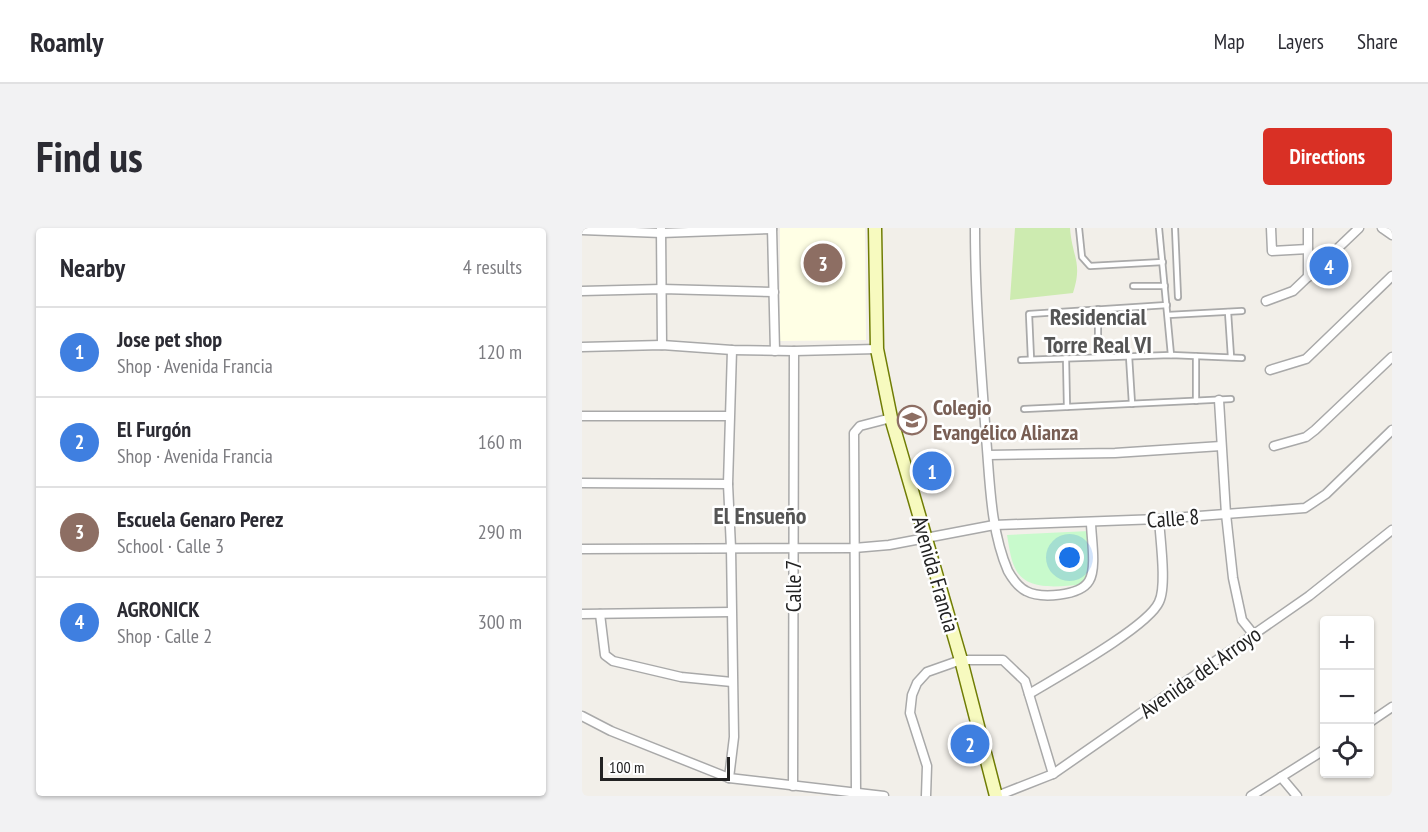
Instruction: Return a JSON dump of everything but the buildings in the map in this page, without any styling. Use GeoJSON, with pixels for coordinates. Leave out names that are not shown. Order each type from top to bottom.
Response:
{"type":"FeatureCollection","features":[{"type":"Feature","properties":{"kind":"main road","name":"Avenida Francia"},"geometry":{"type":"LineString","coordinates":[[875,228],[877,349],[891,418],[961,660],[996,796]]}},
{"type":"Feature","properties":{"kind":"street"},"geometry":{"type":"LineString","coordinates":[[582,230],[661,231],[772,228],[775,351]]}},
{"type":"Feature","properties":{"kind":"street"},"geometry":{"type":"LineString","coordinates":[[975,228],[975,290],[994,525],[1008,571],[1016,583],[1027,591],[1046,595],[1065,594],[1089,582],[1093,571],[1091,522]]}},
{"type":"Feature","properties":{"kind":"street"},"geometry":{"type":"LineString","coordinates":[[1271,228],[1272,251],[1308,249]]}},
{"type":"Feature","properties":{"kind":"street"},"geometry":{"type":"LineString","coordinates":[[1308,228],[1308,277]]}},
{"type":"Feature","properties":{"kind":"street"},"geometry":{"type":"LineString","coordinates":[[1266,301],[1293,291],[1359,228]]}},
{"type":"Feature","properties":{"kind":"street"},"geometry":{"type":"LineString","coordinates":[[1382,228],[1392,235]]}},
{"type":"Feature","properties":{"kind":"street"},"geometry":{"type":"LineString","coordinates":[[661,231],[662,345]]}},
{"type":"Feature","properties":{"kind":"street"},"geometry":{"type":"LineString","coordinates":[[1270,370],[1305,359],[1392,276]]}},
{"type":"Feature","properties":{"kind":"street"},"geometry":{"type":"LineString","coordinates":[[582,291],[662,289],[774,292]]}},
{"type":"Feature","properties":{"kind":"street"},"geometry":{"type":"LineString","coordinates":[[582,347],[662,345],[775,351],[877,349]]}},
{"type":"Feature","properties":{"kind":"street"},"geometry":{"type":"LineString","coordinates":[[729,778],[734,737],[728,484],[732,350]]}},
{"type":"Feature","properties":{"kind":"street","name":"Calle 7"},"geometry":{"type":"LineString","coordinates":[[793,786],[794,351]]}},
{"type":"Feature","properties":{"kind":"street"},"geometry":{"type":"LineString","coordinates":[[1274,446],[1306,436],[1315,430],[1392,357]]}},
{"type":"Feature","properties":{"kind":"street"},"geometry":{"type":"LineString","coordinates":[[1219,400],[1226,514],[1233,578],[1242,620],[1254,635]]}},
{"type":"Feature","properties":{"kind":"street"},"geometry":{"type":"LineString","coordinates":[[582,416],[729,416]]}},
{"type":"Feature","properties":{"kind":"street"},"geometry":{"type":"LineString","coordinates":[[855,793],[855,433],[860,426],[891,418]]}},
{"type":"Feature","properties":{"kind":"street","name":"Calle 8"},"geometry":{"type":"LineString","coordinates":[[582,549],[854,548],[889,545],[994,525],[1159,519],[1305,508],[1326,494],[1392,430]]}},
{"type":"Feature","properties":{"kind":"street"},"geometry":{"type":"LineString","coordinates":[[988,455],[1115,453],[1221,446]]}},
{"type":"Feature","properties":{"kind":"street"},"geometry":{"type":"LineString","coordinates":[[582,483],[728,484]]}},
{"type":"Feature","properties":{"kind":"street"},"geometry":{"type":"LineString","coordinates":[[1029,694],[1107,645],[1151,613],[1160,601],[1162,592],[1159,519]]}},
{"type":"Feature","properties":{"kind":"street","name":"Avenida del Arroyo"},"geometry":{"type":"LineString","coordinates":[[996,796],[1053,774],[1309,596],[1392,530]]}},
{"type":"Feature","properties":{"kind":"street"},"geometry":{"type":"LineString","coordinates":[[582,614],[731,612]]}},
{"type":"Feature","properties":{"kind":"street"},"geometry":{"type":"LineString","coordinates":[[600,614],[605,655],[613,661],[681,677],[732,681]]}},
{"type":"Feature","properties":{"kind":"street"},"geometry":{"type":"LineString","coordinates":[[926,796],[927,766],[910,713],[912,695],[917,683],[927,672],[961,660],[1003,660],[1025,681],[1053,774]]}},
{"type":"Feature","properties":{"kind":"street"},"geometry":{"type":"LineString","coordinates":[[1374,719],[1392,708]]}},
{"type":"Feature","properties":{"kind":"street"},"geometry":{"type":"LineString","coordinates":[[582,716],[612,731],[729,778],[884,796]]}},
{"type":"Feature","properties":{"kind":"street"},"geometry":{"type":"LineString","coordinates":[[1251,796],[1320,753]]}},
{"type":"Feature","properties":{"kind":"street"},"geometry":{"type":"LineString","coordinates":[[1281,777],[1297,796]]}},
{"type":"Feature","properties":{"kind":"lane"},"geometry":{"type":"LineString","coordinates":[[1079,228],[1082,257],[1090,266],[1163,262]]}},
{"type":"Feature","properties":{"kind":"lane"},"geometry":{"type":"LineString","coordinates":[[1159,228],[1172,355]]}},
{"type":"Feature","properties":{"kind":"lane"},"geometry":{"type":"LineString","coordinates":[[1175,228],[1178,297]]}},
{"type":"Feature","properties":{"kind":"lane"},"geometry":{"type":"LineString","coordinates":[[1133,286],[1165,286]]}},
{"type":"Feature","properties":{"kind":"lane"},"geometry":{"type":"LineString","coordinates":[[1031,359],[1029,314],[1167,305]]}},
{"type":"Feature","properties":{"kind":"lane"},"geometry":{"type":"LineString","coordinates":[[1098,309],[1098,357]]}},
{"type":"Feature","properties":{"kind":"lane"},"geometry":{"type":"LineString","coordinates":[[1168,315],[1242,311]]}},
{"type":"Feature","properties":{"kind":"lane"},"geometry":{"type":"LineString","coordinates":[[1228,312],[1231,357]]}},
{"type":"Feature","properties":{"kind":"lane"},"geometry":{"type":"LineString","coordinates":[[1021,360],[1172,355],[1242,358]]}},
{"type":"Feature","properties":{"kind":"lane"},"geometry":{"type":"LineString","coordinates":[[1129,356],[1132,404]]}},
{"type":"Feature","properties":{"kind":"lane"},"geometry":{"type":"LineString","coordinates":[[1196,356],[1196,401]]}},
{"type":"Feature","properties":{"kind":"lane"},"geometry":{"type":"LineString","coordinates":[[1066,358],[1067,407]]}},
{"type":"Feature","properties":{"kind":"lane"},"geometry":{"type":"LineString","coordinates":[[1024,409],[1231,399]]}},
{"type":"Feature","properties":{"kind":"shaded area"},"geometry":{"type":"Polygon","coordinates":[[[780,228],[865,228],[866,340],[780,341],[780,228]]]}},
{"type":"Feature","properties":{"kind":"green space"},"geometry":{"type":"Polygon","coordinates":[[[1015,228],[1070,228],[1077,266],[1073,293],[1010,300],[1015,228]]]}},
{"type":"Feature","properties":{"kind":"green space"},"geometry":{"type":"Polygon","coordinates":[[[1089,531],[1094,572],[1080,585],[1035,584],[1020,576],[1015,568],[1007,535],[1089,531]]]}},
{"type":"Feature","properties":{"kind":"place","name":"Escuela Genaro Perez"},"geometry":{"type":"Point","coordinates":[823,263]}},
{"type":"Feature","properties":{"kind":"place","name":"AGRONICK"},"geometry":{"type":"Point","coordinates":[1329,266]}},
{"type":"Feature","properties":{"kind":"place","name":"Colegio Evangélico Alianza"},"geometry":{"type":"Point","coordinates":[912,420]}},
{"type":"Feature","properties":{"kind":"place","name":"Jose pet shop"},"geometry":{"type":"Point","coordinates":[932,471]}},
{"type":"Feature","properties":{"kind":"place","name":"El Furgón"},"geometry":{"type":"Point","coordinates":[970,744]}},
{"type":"Feature","properties":{"kind":"district","name":"Residencial Torre Real VI"},"geometry":{"type":"Point","coordinates":[1098,331]}},
{"type":"Feature","properties":{"kind":"district","name":"El Ensueño"},"geometry":{"type":"Point","coordinates":[760,516]}}]}
